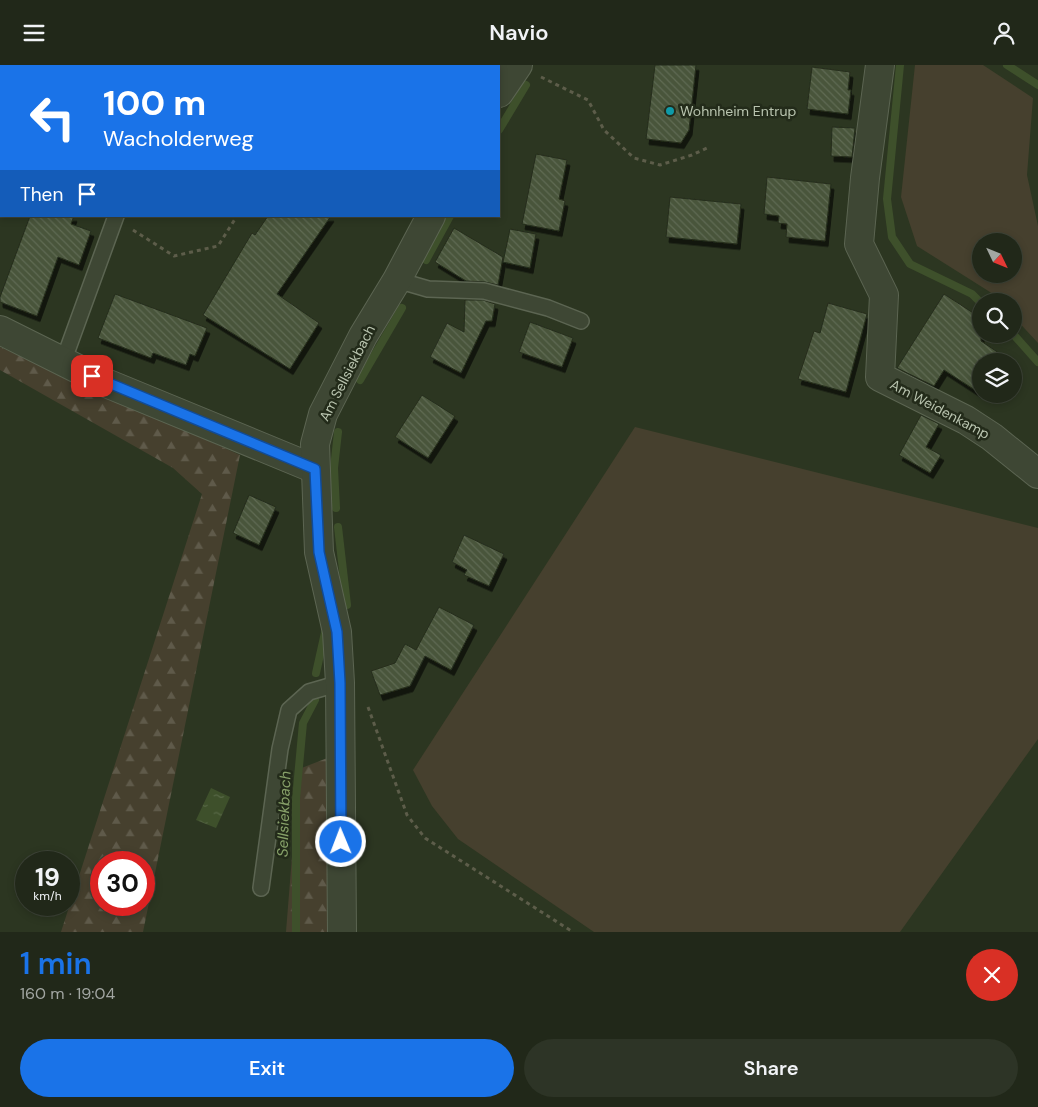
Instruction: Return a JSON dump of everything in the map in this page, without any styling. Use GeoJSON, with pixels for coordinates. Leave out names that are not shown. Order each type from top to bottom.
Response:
{"type":"FeatureCollection","features":[{"type":"Feature","properties":{"kind":"street"},"geometry":{"type":"LineString","coordinates":[[500,92],[518,65]]}},
{"type":"Feature","properties":{"kind":"street","name":"Am Weidenkamp"},"geometry":{"type":"LineString","coordinates":[[880,65],[865,178],[859,244],[884,295],[880,377],[966,420],[992,437],[1038,474]]}},
{"type":"Feature","properties":{"kind":"street","name":"Am Sellsiekbach"},"geometry":{"type":"LineString","coordinates":[[342,932],[340,683],[337,632],[319,552],[315,445],[323,414],[363,336],[397,280],[430,217]]}},
{"type":"Feature","properties":{"kind":"street"},"geometry":{"type":"LineString","coordinates":[[0,330],[106,383],[315,469]]}},
{"type":"Feature","properties":{"kind":"lane"},"geometry":{"type":"LineString","coordinates":[[63,362],[116,217]]}},
{"type":"Feature","properties":{"kind":"lane"},"geometry":{"type":"LineString","coordinates":[[397,280],[428,289],[484,291],[548,308],[581,321]]}},
{"type":"Feature","properties":{"kind":"lane"},"geometry":{"type":"LineString","coordinates":[[261,888],[280,749],[289,710],[309,692],[340,683]]}},
{"type":"Feature","properties":{"kind":"path"},"geometry":{"type":"LineString","coordinates":[[518,65],[588,100],[604,130],[634,158],[660,165],[707,148]]}},
{"type":"Feature","properties":{"kind":"path"},"geometry":{"type":"LineString","coordinates":[[116,217],[174,256],[218,246],[236,217]]}},
{"type":"Feature","properties":{"kind":"path"},"geometry":{"type":"LineString","coordinates":[[364,699],[372,716],[407,815],[425,837],[573,932]]}},
{"type":"Feature","properties":{"kind":"green space"},"geometry":{"type":"Polygon","coordinates":[[[915,65],[983,65],[1033,98],[1027,175],[1038,226],[1038,343],[1022,326],[1022,293],[991,293],[976,283],[1022,283],[1022,233],[972,233],[972,281],[917,246],[901,197],[915,65]]]}},
{"type":"Feature","properties":{"kind":"green space"},"geometry":{"type":"Polygon","coordinates":[[[0,347],[240,455],[155,873],[155,851],[90,851],[90,916],[146,916],[143,932],[61,932],[66,916],[80,916],[80,873],[202,494],[173,468],[0,370],[0,347]]]}},
{"type":"Feature","properties":{"kind":"green space"},"geometry":{"type":"Polygon","coordinates":[[[635,427],[1038,528],[1038,739],[900,932],[594,932],[458,839],[432,806],[413,770],[635,427]]]}},
{"type":"Feature","properties":{"kind":"green space"},"geometry":{"type":"Polygon","coordinates":[[[330,757],[332,932],[286,932],[299,769],[330,757]]]}},
{"type":"Feature","properties":{"kind":"water"},"geometry":{"type":"Polygon","coordinates":[[[211,788],[230,797],[216,828],[196,820],[211,788]]]}},
{"type":"Feature","properties":{"kind":"building","name":"Wohnheim Entrup"},"geometry":{"type":"Polygon","coordinates":[[[655,65],[696,65],[689,130],[681,143],[646,139],[655,65]]]}},
{"type":"Feature","properties":{"kind":"building"},"geometry":{"type":"Polygon","coordinates":[[[812,67],[850,72],[848,90],[851,90],[848,114],[807,109],[812,67]]]}},
{"type":"Feature","properties":{"kind":"building"},"geometry":{"type":"Polygon","coordinates":[[[832,127],[855,128],[852,157],[831,156],[832,127]]]}},
{"type":"Feature","properties":{"kind":"building"},"geometry":{"type":"Polygon","coordinates":[[[536,154],[567,160],[559,199],[565,201],[559,231],[522,224],[536,154]]]}},
{"type":"Feature","properties":{"kind":"building"},"geometry":{"type":"Polygon","coordinates":[[[767,177],[831,184],[825,241],[786,237],[787,224],[778,223],[779,216],[764,214],[767,177]]]}},
{"type":"Feature","properties":{"kind":"building"},"geometry":{"type":"Polygon","coordinates":[[[670,197],[741,204],[737,244],[666,237],[670,197]]]}},
{"type":"Feature","properties":{"kind":"building"},"geometry":{"type":"Polygon","coordinates":[[[30,217],[74,217],[71,224],[91,231],[79,265],[58,257],[37,316],[0,302],[0,297],[30,217]]]}},
{"type":"Feature","properties":{"kind":"building"},"geometry":{"type":"Polygon","coordinates":[[[267,217],[330,217],[277,294],[319,323],[290,369],[203,315],[252,233],[255,235],[267,217]]]}},
{"type":"Feature","properties":{"kind":"building"},"geometry":{"type":"Polygon","coordinates":[[[454,228],[503,257],[498,285],[466,281],[435,262],[454,228]]]}},
{"type":"Feature","properties":{"kind":"building"},"geometry":{"type":"Polygon","coordinates":[[[510,229],[536,234],[530,268],[503,262],[510,229]]]}},
{"type":"Feature","properties":{"kind":"building"},"geometry":{"type":"Polygon","coordinates":[[[115,294],[207,328],[195,356],[190,354],[186,365],[153,353],[151,358],[98,338],[115,294]]]}},
{"type":"Feature","properties":{"kind":"building"},"geometry":{"type":"Polygon","coordinates":[[[944,294],[972,312],[972,343],[984,343],[999,353],[972,353],[972,388],[944,370],[934,386],[897,368],[944,294]]]}},
{"type":"Feature","properties":{"kind":"building"},"geometry":{"type":"Polygon","coordinates":[[[465,300],[483,300],[495,304],[492,321],[486,321],[461,373],[430,357],[447,323],[464,332],[465,300]]]}},
{"type":"Feature","properties":{"kind":"building"},"geometry":{"type":"Polygon","coordinates":[[[828,303],[867,314],[846,392],[798,379],[814,331],[820,333],[828,303]]]}},
{"type":"Feature","properties":{"kind":"building"},"geometry":{"type":"Polygon","coordinates":[[[530,322],[573,338],[562,367],[519,352],[530,322]]]}},
{"type":"Feature","properties":{"kind":"building"},"geometry":{"type":"Polygon","coordinates":[[[422,395],[455,416],[428,458],[395,437],[422,395]]]}},
{"type":"Feature","properties":{"kind":"building"},"geometry":{"type":"Polygon","coordinates":[[[921,415],[939,424],[926,447],[941,455],[930,473],[899,455],[921,415]]]}},
{"type":"Feature","properties":{"kind":"building"},"geometry":{"type":"Polygon","coordinates":[[[249,495],[276,507],[259,545],[233,533],[249,495]]]}},
{"type":"Feature","properties":{"kind":"building"},"geometry":{"type":"Polygon","coordinates":[[[464,535],[504,554],[489,586],[464,575],[467,570],[452,562],[464,535]]]}},
{"type":"Feature","properties":{"kind":"building"},"geometry":{"type":"Polygon","coordinates":[[[439,607],[474,625],[451,670],[425,656],[410,686],[380,695],[371,671],[395,663],[405,644],[416,650],[439,607]]]}},
{"type":"Feature","properties":{"kind":"waterway"},"geometry":{"type":"LineString","coordinates":[[900,65],[887,199],[892,237],[910,264],[972,294]]}},
{"type":"Feature","properties":{"kind":"waterway"},"geometry":{"type":"LineString","coordinates":[[1007,65],[1038,85]]}},
{"type":"Feature","properties":{"kind":"waterway","name":"Sellsiekbach"},"geometry":{"type":"LineString","coordinates":[[500,128],[526,85]]}},
{"type":"Feature","properties":{"kind":"waterway","name":"Sellsiekbach"},"geometry":{"type":"LineString","coordinates":[[426,260],[449,217]]}},
{"type":"Feature","properties":{"kind":"waterway","name":"Sellsiekbach"},"geometry":{"type":"LineString","coordinates":[[360,380],[402,308]]}},
{"type":"Feature","properties":{"kind":"waterway"},"geometry":{"type":"LineString","coordinates":[[1021,343],[1038,362]]}},
{"type":"Feature","properties":{"kind":"waterway","name":"Sellsiekbach"},"geometry":{"type":"LineString","coordinates":[[336,508],[334,468],[338,432]]}},
{"type":"Feature","properties":{"kind":"waterway","name":"Sellsiekbach"},"geometry":{"type":"LineString","coordinates":[[338,527],[347,605]]}},
{"type":"Feature","properties":{"kind":"waterway","name":"Sellsiekbach"},"geometry":{"type":"LineString","coordinates":[[316,673],[326,628]]}},
{"type":"Feature","properties":{"kind":"waterway","name":"Sellsiekbach"},"geometry":{"type":"LineString","coordinates":[[296,932],[296,799],[303,723],[315,700]]}},
{"type":"Feature","properties":{"kind":"place","name":"Wohnheim Entrup"},"geometry":{"type":"Point","coordinates":[670,111]}},
{"type":"Feature","properties":{"kind":"route"},"geometry":{"type":"LineString","coordinates":[[92,376],[315,469],[319,552],[337,632],[340,683],[341,842]]}}]}
